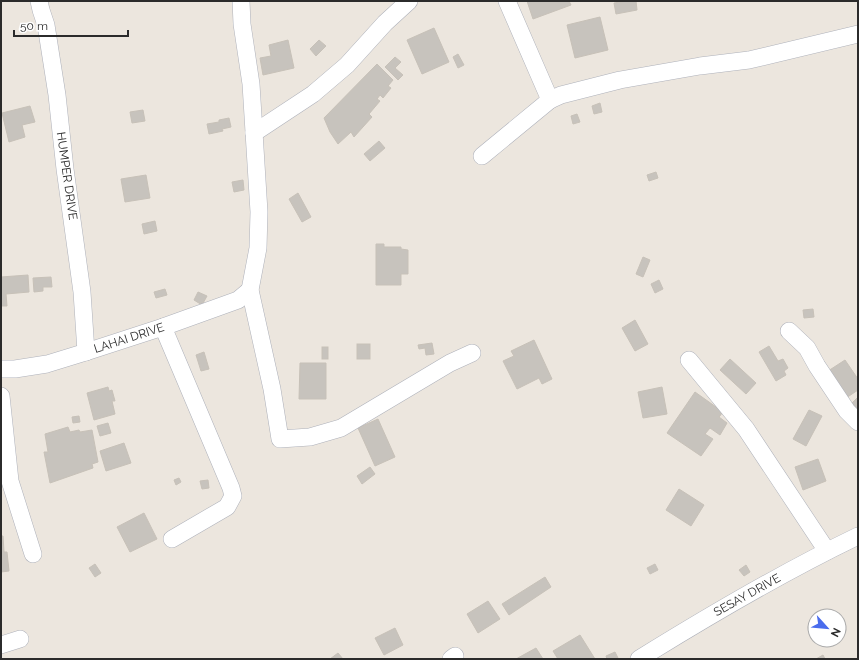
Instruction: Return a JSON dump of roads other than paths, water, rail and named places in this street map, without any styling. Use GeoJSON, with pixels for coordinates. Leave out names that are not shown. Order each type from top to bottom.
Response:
{"type":"FeatureCollection","features":[{"type":"Feature","properties":{"kind":"street","name":"HUMPER DRIVE"},"geometry":{"type":"LineString","coordinates":[[39,1],[46,25],[57,95],[65,169],[82,292],[86,352]]}},
{"type":"Feature","properties":{"kind":"street"},"geometry":{"type":"LineString","coordinates":[[241,1],[242,24],[251,84],[259,212],[258,248],[250,290],[272,389],[280,439],[310,437],[341,428],[450,363],[472,353]]}},
{"type":"Feature","properties":{"kind":"street"},"geometry":{"type":"LineString","coordinates":[[254,133],[313,94],[347,64],[385,23],[409,1]]}},
{"type":"Feature","properties":{"kind":"street"},"geometry":{"type":"LineString","coordinates":[[507,1],[550,100]]}},
{"type":"Feature","properties":{"kind":"street"},"geometry":{"type":"LineString","coordinates":[[482,156],[550,100],[561,94],[620,80],[700,66],[749,60],[858,34]]}},
{"type":"Feature","properties":{"kind":"street","name":"LAHAI DRIVE"},"geometry":{"type":"LineString","coordinates":[[1,368],[15,369],[47,364],[86,352],[164,327],[238,300],[250,290]]}},
{"type":"Feature","properties":{"kind":"street"},"geometry":{"type":"LineString","coordinates":[[164,327],[233,496],[227,507],[172,539]]}},
{"type":"Feature","properties":{"kind":"street"},"geometry":{"type":"LineString","coordinates":[[789,331],[807,348],[817,366],[847,411],[858,422]]}},
{"type":"Feature","properties":{"kind":"street"},"geometry":{"type":"LineString","coordinates":[[689,360],[746,429],[827,551]]}},
{"type":"Feature","properties":{"kind":"street"},"geometry":{"type":"LineString","coordinates":[[1,396],[10,481],[33,554]]}},
{"type":"Feature","properties":{"kind":"street","name":"SESAY DRIVE"},"geometry":{"type":"LineString","coordinates":[[639,659],[704,619],[827,551],[858,536]]}},
{"type":"Feature","properties":{"kind":"street"},"geometry":{"type":"LineString","coordinates":[[1,646],[20,639]]}}]}
